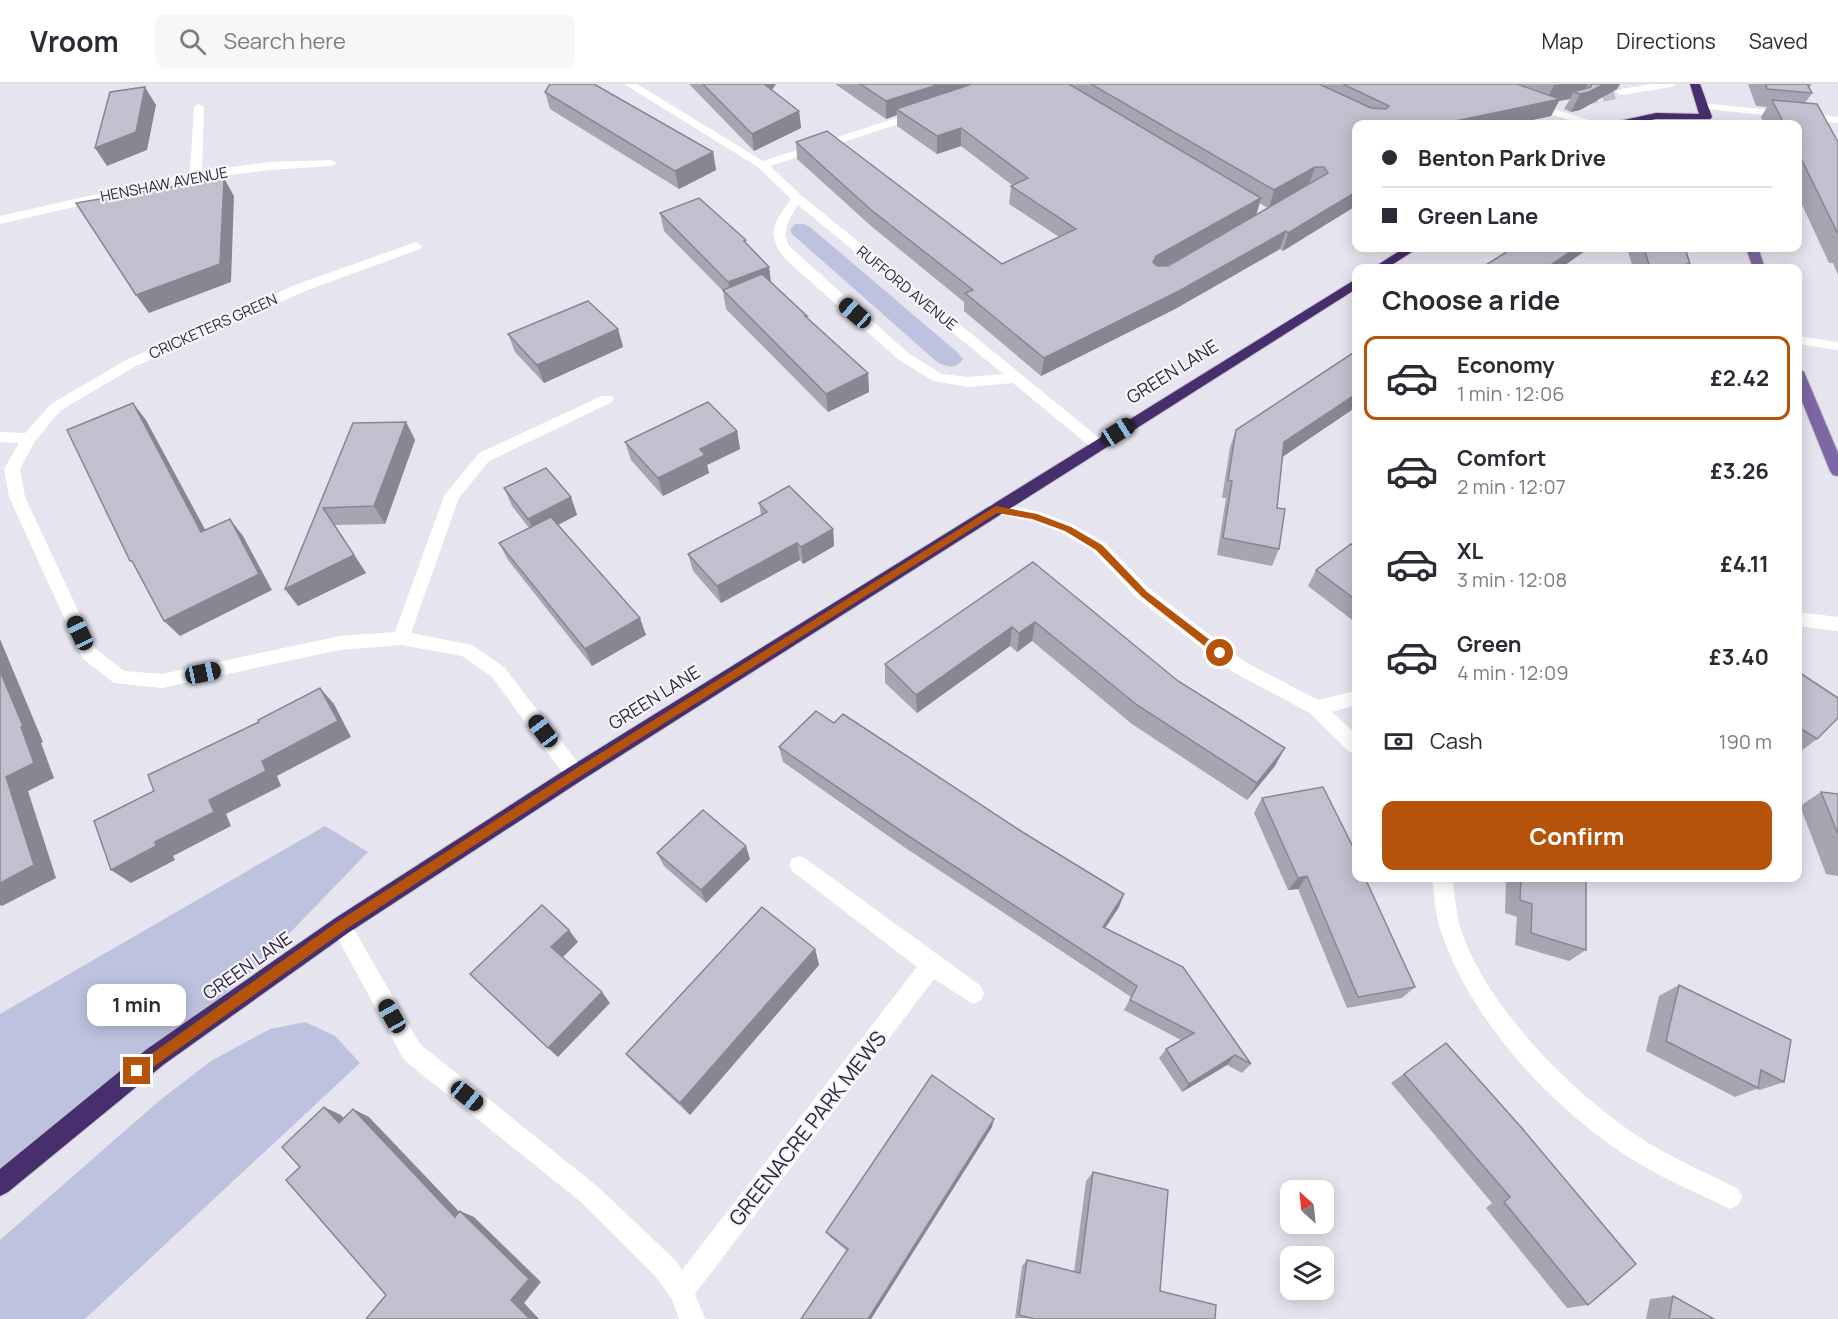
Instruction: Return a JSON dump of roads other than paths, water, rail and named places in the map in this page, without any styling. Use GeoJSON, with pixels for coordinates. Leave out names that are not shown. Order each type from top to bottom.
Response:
{"type":"FeatureCollection","features":[{"type":"Feature","properties":{"kind":"highway"},"geometry":{"type":"LineString","coordinates":[[1638,120],[1656,116],[1706,116],[1695,84]]}},
{"type":"Feature","properties":{"kind":"highway"},"geometry":{"type":"LineString","coordinates":[[1386,264],[1406,252]]}},
{"type":"Feature","properties":{"kind":"highway","name":"GREEN LANE"},"geometry":{"type":"LineString","coordinates":[[0,1184],[155,1057],[341,926],[575,774],[1352,286]]}},
{"type":"Feature","properties":{"kind":"main road"},"geometry":{"type":"LineString","coordinates":[[1802,384],[1838,471]]}},
{"type":"Feature","properties":{"kind":"street","name":"RUFFORD AVENUE"},"geometry":{"type":"LineString","coordinates":[[629,84],[762,165],[797,198],[1098,445]]}},
{"type":"Feature","properties":{"kind":"street"},"geometry":{"type":"LineString","coordinates":[[1621,92],[1671,84]]}},
{"type":"Feature","properties":{"kind":"street"},"geometry":{"type":"LineString","coordinates":[[1524,102],[1578,120]]}},
{"type":"Feature","properties":{"kind":"street"},"geometry":{"type":"LineString","coordinates":[[1544,109],[1565,104]]}},
{"type":"Feature","properties":{"kind":"street"},"geometry":{"type":"LineString","coordinates":[[196,175],[200,107]]}},
{"type":"Feature","properties":{"kind":"street"},"geometry":{"type":"LineString","coordinates":[[762,165],[932,110]]}},
{"type":"Feature","properties":{"kind":"street"},"geometry":{"type":"LineString","coordinates":[[1706,116],[1838,120]]}},
{"type":"Feature","properties":{"kind":"street","name":"HENSHAW AVENUE"},"geometry":{"type":"LineString","coordinates":[[0,220],[196,175],[270,166],[331,162]]}},
{"type":"Feature","properties":{"kind":"street"},"geometry":{"type":"LineString","coordinates":[[797,198],[778,229],[778,242],[790,256],[903,356],[938,378],[968,382],[1017,378]]}},
{"type":"Feature","properties":{"kind":"street","name":"CRICKETERS GREEN"},"geometry":{"type":"LineString","coordinates":[[416,246],[300,288],[131,363],[56,407],[29,438],[12,469],[17,497],[90,654],[120,678],[162,681],[340,643],[400,638],[466,650],[498,672],[575,774]]}},
{"type":"Feature","properties":{"kind":"street"},"geometry":{"type":"LineString","coordinates":[[1802,341],[1838,346]]}},
{"type":"Feature","properties":{"kind":"street"},"geometry":{"type":"LineString","coordinates":[[400,638],[452,496],[484,457],[607,399]]}},
{"type":"Feature","properties":{"kind":"street"},"geometry":{"type":"LineString","coordinates":[[0,437],[29,438]]}},
{"type":"Feature","properties":{"kind":"street"},"geometry":{"type":"LineString","coordinates":[[996,509],[1034,516],[1068,529],[1099,547],[1144,594],[1239,667],[1316,708],[1352,742]]}},
{"type":"Feature","properties":{"kind":"street"},"geometry":{"type":"LineString","coordinates":[[1802,620],[1838,624]]}},
{"type":"Feature","properties":{"kind":"street"},"geometry":{"type":"LineString","coordinates":[[1316,708],[1352,699]]}},
{"type":"Feature","properties":{"kind":"street"},"geometry":{"type":"LineString","coordinates":[[799,865],[973,993]]}},
{"type":"Feature","properties":{"kind":"street"},"geometry":{"type":"LineString","coordinates":[[1443,882],[1449,927],[1476,987],[1517,1043],[1584,1111],[1648,1156],[1730,1197]]}},
{"type":"Feature","properties":{"kind":"street"},"geometry":{"type":"LineString","coordinates":[[341,926],[412,1052],[590,1195],[666,1269],[681,1291],[692,1319]]}},
{"type":"Feature","properties":{"kind":"street","name":"GREENACRE PARK MEWS"},"geometry":{"type":"LineString","coordinates":[[681,1291],[932,965]]}},
{"type":"Feature","properties":{"kind":"tunnel"},"geometry":{"type":"LineString","coordinates":[[1585,99],[1621,92]]}}]}
